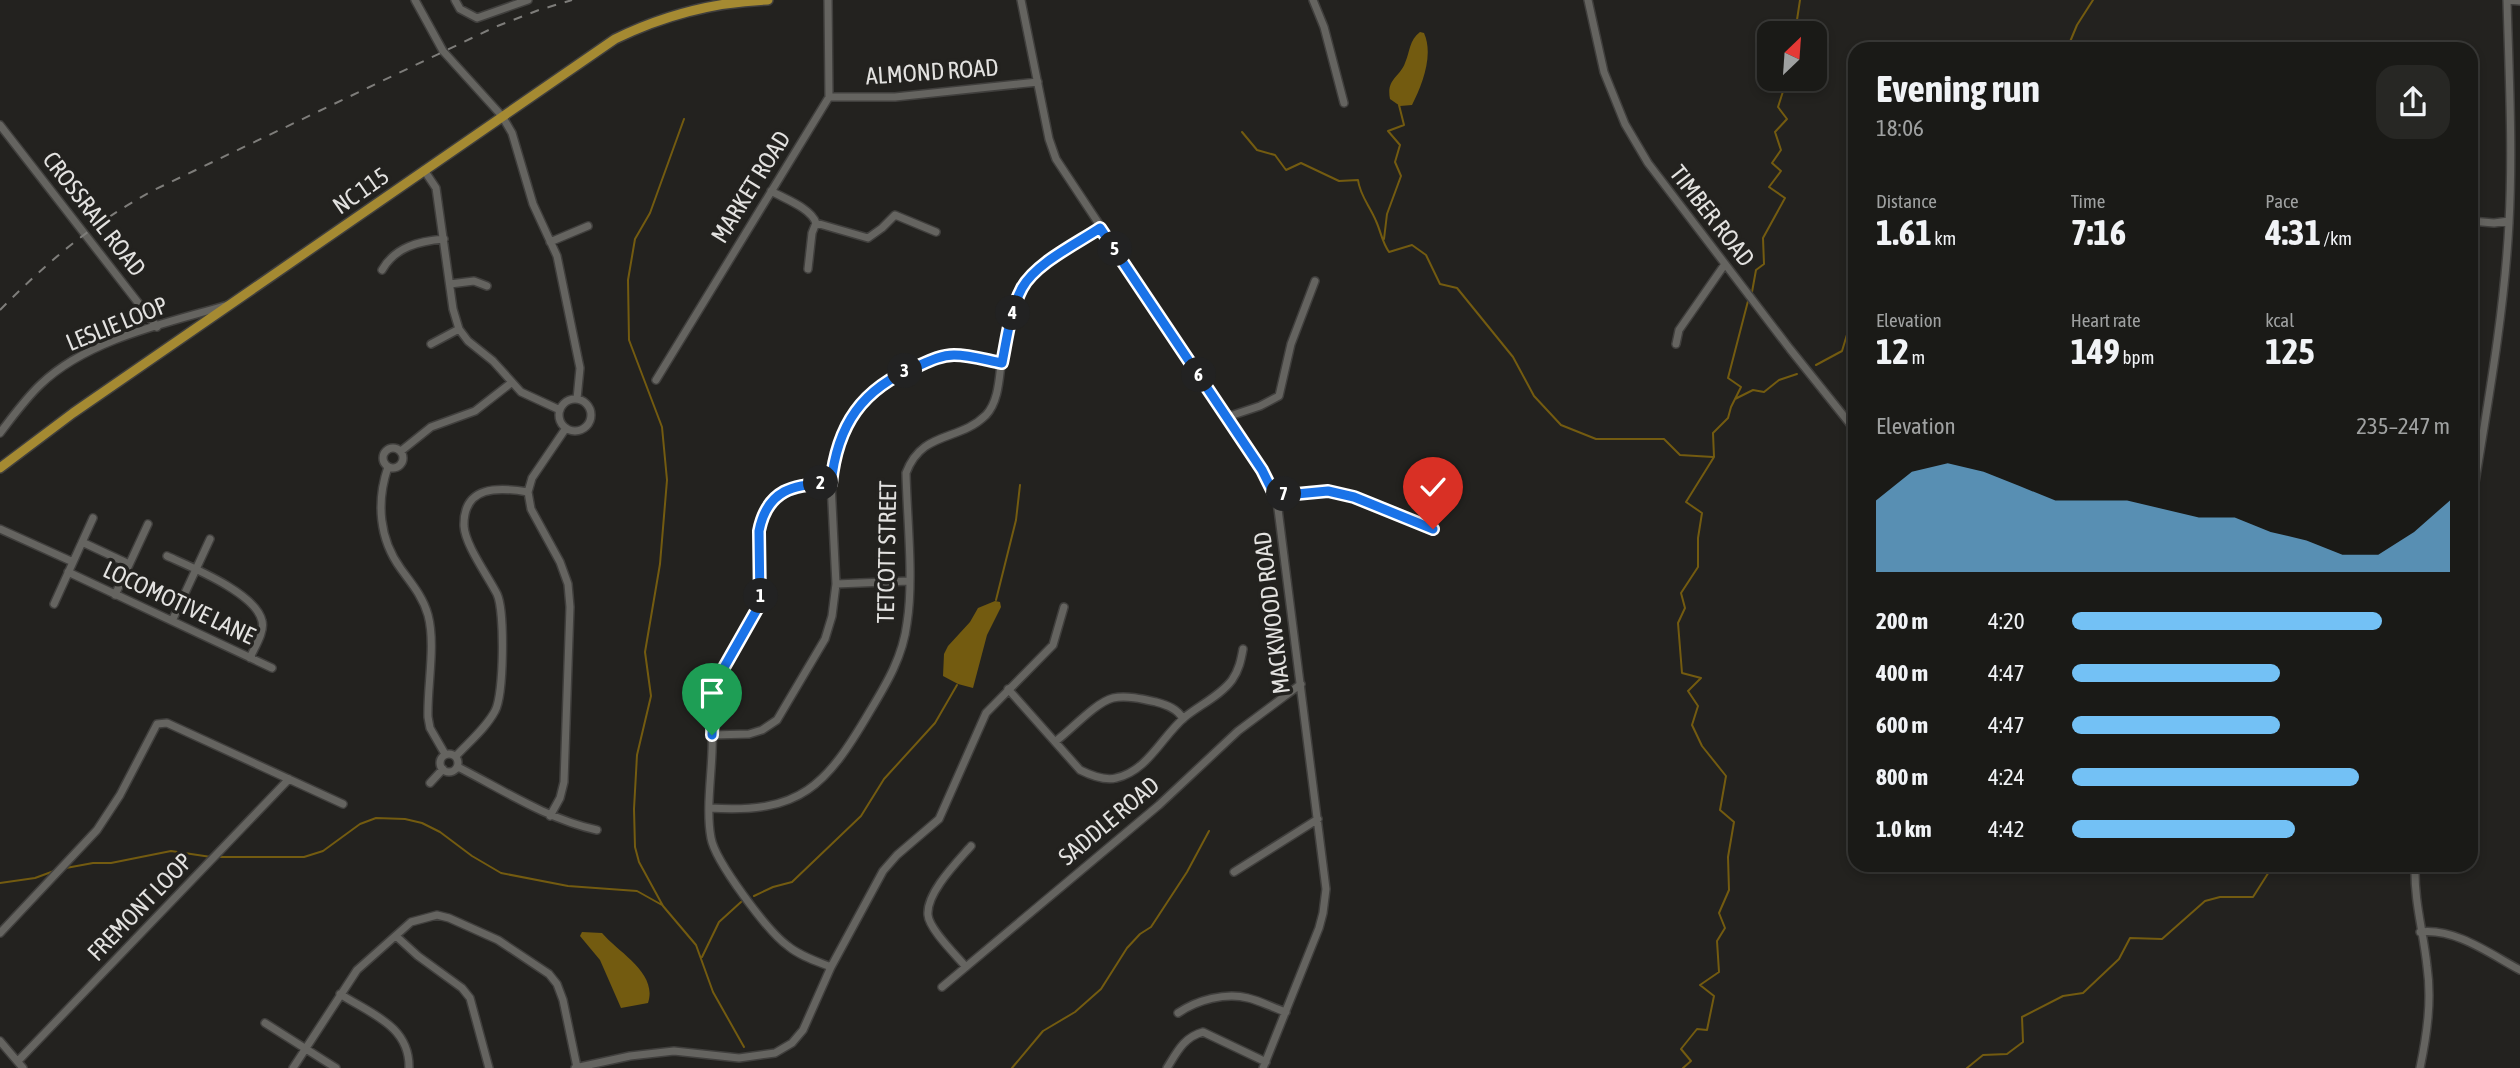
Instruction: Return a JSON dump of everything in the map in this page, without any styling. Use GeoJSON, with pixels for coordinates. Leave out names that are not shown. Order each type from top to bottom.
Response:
{"type":"FeatureCollection","features":[{"type":"Feature","properties":{"kind":"main road","name":"NC 115"},"geometry":{"type":"LineString","coordinates":[[0,468],[73,413],[591,54],[666,16],[707,7],[768,0]]}},
{"type":"Feature","properties":{"kind":"street"},"geometry":{"type":"LineString","coordinates":[[456,0],[460,9],[477,18],[528,0]]}},
{"type":"Feature","properties":{"kind":"street"},"geometry":{"type":"LineString","coordinates":[[828,0],[829,97]]}},
{"type":"Feature","properties":{"kind":"street","name":"MACKWOOD ROAD"},"geometry":{"type":"LineString","coordinates":[[1021,0],[1049,139],[1056,159],[1262,470],[1275,496],[1326,889],[1323,913],[1265,1065]]}},
{"type":"Feature","properties":{"kind":"street"},"geometry":{"type":"LineString","coordinates":[[1312,0],[1324,27],[1343,103]]}},
{"type":"Feature","properties":{"kind":"street","name":"TIMBER ROAD"},"geometry":{"type":"LineString","coordinates":[[1588,0],[1604,72],[1631,136],[1669,193],[1848,421]]}},
{"type":"Feature","properties":{"kind":"street"},"geometry":{"type":"LineString","coordinates":[[2478,462],[2496,348],[2509,221],[2507,0],[2520,1]]}},
{"type":"Feature","properties":{"kind":"street"},"geometry":{"type":"LineString","coordinates":[[418,2],[443,51],[502,116],[512,133],[533,204],[557,256],[580,368],[577,398]]}},
{"type":"Feature","properties":{"kind":"street","name":"ALMOND ROAD"},"geometry":{"type":"LineString","coordinates":[[829,97],[895,97],[1038,82]]}},
{"type":"Feature","properties":{"kind":"street","name":"MARKET ROAD"},"geometry":{"type":"LineString","coordinates":[[656,380],[829,97]]}},
{"type":"Feature","properties":{"kind":"street","name":"CROSSRAIL ROAD"},"geometry":{"type":"LineString","coordinates":[[0,125],[158,327]]}},
{"type":"Feature","properties":{"kind":"street"},"geometry":{"type":"LineString","coordinates":[[424,170],[436,188],[453,309],[459,329],[468,341],[493,361],[511,383],[528,396],[560,410]]}},
{"type":"Feature","properties":{"kind":"street"},"geometry":{"type":"LineString","coordinates":[[771,191],[814,217],[816,223],[812,233],[808,269]]}},
{"type":"Feature","properties":{"kind":"street"},"geometry":{"type":"LineString","coordinates":[[816,223],[868,238],[895,215],[936,232]]}},
{"type":"Feature","properties":{"kind":"street"},"geometry":{"type":"LineString","coordinates":[[2478,222],[2509,221]]}},
{"type":"Feature","properties":{"kind":"street"},"geometry":{"type":"LineString","coordinates":[[550,242],[588,226]]}},
{"type":"Feature","properties":{"kind":"street","name":"TETCOTT STREET"},"geometry":{"type":"LineString","coordinates":[[710,808],[759,808],[783,803],[815,786],[831,771],[878,697],[898,658],[907,625],[909,581],[906,473],[910,463],[926,444],[986,415],[996,397],[1014,308],[1023,286],[1046,263],[1100,228]]}},
{"type":"Feature","properties":{"kind":"street"},"geometry":{"type":"LineString","coordinates":[[382,270],[390,258],[415,243],[444,239]]}},
{"type":"Feature","properties":{"kind":"street"},"geometry":{"type":"LineString","coordinates":[[1676,344],[1679,330],[1725,264]]}},
{"type":"Feature","properties":{"kind":"street"},"geometry":{"type":"LineString","coordinates":[[450,284],[474,281],[488,286]]}},
{"type":"Feature","properties":{"kind":"street"},"geometry":{"type":"LineString","coordinates":[[1227,417],[1279,396],[1291,344],[1315,281]]}},
{"type":"Feature","properties":{"kind":"street","name":"LESLIE LOOP"},"geometry":{"type":"LineString","coordinates":[[0,433],[43,382],[66,364],[96,348],[233,303]]}},
{"type":"Feature","properties":{"kind":"street"},"geometry":{"type":"LineString","coordinates":[[431,344],[459,329]]}},
{"type":"Feature","properties":{"kind":"street"},"geometry":{"type":"LineString","coordinates":[[712,735],[749,734],[769,727],[777,720],[825,639],[832,616],[836,584],[831,484],[836,451],[845,426],[861,403],[881,385],[909,369],[943,356],[968,356],[1002,363]]}},
{"type":"Feature","properties":{"kind":"street"},"geometry":{"type":"LineString","coordinates":[[401,451],[431,427],[475,411],[511,383]]}},
{"type":"Feature","properties":{"kind":"street"},"geometry":{"type":"LineString","coordinates":[[577,398],[589,405],[592,415],[590,421],[580,430],[566,428],[559,417],[560,410],[567,401],[577,398]]}},
{"type":"Feature","properties":{"kind":"street"},"geometry":{"type":"LineString","coordinates":[[550,816],[560,798],[564,782],[570,607],[563,569],[531,509],[528,492],[532,478],[566,428]]}},
{"type":"Feature","properties":{"kind":"street"},"geometry":{"type":"LineString","coordinates":[[392,447],[401,451],[401,464],[395,468],[388,467],[382,459],[386,450],[392,447]]}},
{"type":"Feature","properties":{"kind":"street"},"geometry":{"type":"LineString","coordinates":[[388,467],[381,505],[384,533],[392,554],[419,592],[427,612],[430,635],[428,717],[430,728],[445,754]]}},
{"type":"Feature","properties":{"kind":"street"},"geometry":{"type":"LineString","coordinates":[[831,484],[796,486],[778,496],[766,511],[759,531],[760,604],[718,678],[714,691],[710,808],[711,840],[715,852],[765,923],[786,946],[831,967]]}},
{"type":"Feature","properties":{"kind":"street"},"geometry":{"type":"LineString","coordinates":[[456,755],[493,715],[500,693],[501,605],[467,536],[465,515],[471,503],[485,491],[499,488],[528,492]]}},
{"type":"Feature","properties":{"kind":"street"},"geometry":{"type":"LineString","coordinates":[[1275,496],[1328,491],[1354,497],[1433,529]]}},
{"type":"Feature","properties":{"kind":"street"},"geometry":{"type":"LineString","coordinates":[[54,604],[93,518]]}},
{"type":"Feature","properties":{"kind":"street"},"geometry":{"type":"LineString","coordinates":[[115,595],[148,524]]}},
{"type":"Feature","properties":{"kind":"street"},"geometry":{"type":"LineString","coordinates":[[0,529],[73,562]]}},
{"type":"Feature","properties":{"kind":"street"},"geometry":{"type":"LineString","coordinates":[[172,621],[210,538]]}},
{"type":"Feature","properties":{"kind":"street"},"geometry":{"type":"LineString","coordinates":[[82,542],[129,564]]}},
{"type":"Feature","properties":{"kind":"street"},"geometry":{"type":"LineString","coordinates":[[167,556],[233,588],[260,615],[262,628],[250,658]]}},
{"type":"Feature","properties":{"kind":"street","name":"LOCOMOTIVE LANE"},"geometry":{"type":"LineString","coordinates":[[68,572],[272,668]]}},
{"type":"Feature","properties":{"kind":"street"},"geometry":{"type":"LineString","coordinates":[[836,584],[909,581]]}},
{"type":"Feature","properties":{"kind":"street"},"geometry":{"type":"LineString","coordinates":[[293,1068],[358,970],[411,922],[437,915],[498,940],[549,974],[557,984],[576,1068],[638,1055],[674,1051],[739,1058],[775,1053],[792,1043],[803,1030],[831,967],[883,871],[939,818],[986,713],[1053,645],[1064,607]]}},
{"type":"Feature","properties":{"kind":"street"},"geometry":{"type":"LineString","coordinates":[[1009,689],[1080,770],[1093,776],[1114,779],[1129,774],[1149,758],[1183,719],[1231,682],[1240,666],[1243,649]]}},
{"type":"Feature","properties":{"kind":"street","name":"SADDLE ROAD"},"geometry":{"type":"LineString","coordinates":[[942,987],[1159,805],[1210,755],[1256,716],[1301,684]]}},
{"type":"Feature","properties":{"kind":"street"},"geometry":{"type":"LineString","coordinates":[[1056,741],[1103,702],[1114,697],[1142,698],[1166,705],[1181,713],[1183,719]]}},
{"type":"Feature","properties":{"kind":"street"},"geometry":{"type":"LineString","coordinates":[[0,933],[97,830],[120,795],[157,724],[167,723],[344,804]]}},
{"type":"Feature","properties":{"kind":"street"},"geometry":{"type":"LineString","coordinates":[[445,754],[456,755]]}},
{"type":"Feature","properties":{"kind":"street"},"geometry":{"type":"LineString","coordinates":[[445,754],[440,761],[443,769],[451,772],[458,766]]}},
{"type":"Feature","properties":{"kind":"street"},"geometry":{"type":"LineString","coordinates":[[456,755],[458,766]]}},
{"type":"Feature","properties":{"kind":"street"},"geometry":{"type":"LineString","coordinates":[[458,766],[550,816],[571,825],[597,830]]}},
{"type":"Feature","properties":{"kind":"street"},"geometry":{"type":"LineString","coordinates":[[430,783],[443,769]]}},
{"type":"Feature","properties":{"kind":"street","name":"FREMONT LOOP"},"geometry":{"type":"LineString","coordinates":[[21,1065],[289,779]]}},
{"type":"Feature","properties":{"kind":"street"},"geometry":{"type":"LineString","coordinates":[[1234,873],[1318,820]]}},
{"type":"Feature","properties":{"kind":"street"},"geometry":{"type":"LineString","coordinates":[[966,967],[933,928],[928,916],[929,904],[936,890],[971,846]]}},
{"type":"Feature","properties":{"kind":"street"},"geometry":{"type":"LineString","coordinates":[[2415,872],[2416,910],[2427,965],[2430,998],[2420,1068]]}},
{"type":"Feature","properties":{"kind":"street"},"geometry":{"type":"LineString","coordinates":[[2420,932],[2431,931],[2456,937],[2520,970]]}},
{"type":"Feature","properties":{"kind":"street"},"geometry":{"type":"LineString","coordinates":[[396,936],[462,988],[470,998],[489,1068]]}},
{"type":"Feature","properties":{"kind":"street"},"geometry":{"type":"LineString","coordinates":[[340,994],[394,1028],[406,1043],[409,1068]]}},
{"type":"Feature","properties":{"kind":"street"},"geometry":{"type":"LineString","coordinates":[[1178,1013],[1188,1006],[1223,996],[1248,998],[1286,1012]]}},
{"type":"Feature","properties":{"kind":"street"},"geometry":{"type":"LineString","coordinates":[[265,1023],[336,1068]]}},
{"type":"Feature","properties":{"kind":"street"},"geometry":{"type":"LineString","coordinates":[[1167,1068],[1180,1047],[1193,1035],[1203,1032],[1265,1065]]}},
{"type":"Feature","properties":{"kind":"street"},"geometry":{"type":"LineString","coordinates":[[0,1041],[21,1065]]}},
{"type":"Feature","properties":{"kind":"shaded area"},"geometry":{"type":"Polygon","coordinates":[[[1420,32],[1424,33],[1427,42],[1426,70],[1412,105],[1400,106],[1390,99],[1390,87],[1403,68],[1412,42],[1420,32]]]}},
{"type":"Feature","properties":{"kind":"shaded area"},"geometry":{"type":"Polygon","coordinates":[[[995,601],[1000,602],[1001,607],[987,635],[973,688],[943,676],[944,654],[948,646],[970,622],[978,608],[995,601]]]}},
{"type":"Feature","properties":{"kind":"shaded area"},"geometry":{"type":"Polygon","coordinates":[[[582,932],[602,933],[635,964],[647,982],[650,992],[648,1003],[621,1008],[600,960],[580,936],[582,932]]]}},
{"type":"Feature","properties":{"kind":"waterway"},"geometry":{"type":"LineString","coordinates":[[1797,21],[1800,0]]}},
{"type":"Feature","properties":{"kind":"waterway"},"geometry":{"type":"LineString","coordinates":[[2070,42],[2093,0]]}},
{"type":"Feature","properties":{"kind":"waterway"},"geometry":{"type":"LineString","coordinates":[[1752,292],[1756,270],[1764,264],[1763,238],[1785,198],[1769,187],[1781,171],[1772,163],[1781,150],[1775,132],[1787,119],[1778,107],[1783,91]]}},
{"type":"Feature","properties":{"kind":"waterway"},"geometry":{"type":"LineString","coordinates":[[1384,239],[1387,214],[1401,176],[1395,162],[1400,145],[1388,131],[1404,125],[1399,105]]}},
{"type":"Feature","properties":{"kind":"waterway"},"geometry":{"type":"LineString","coordinates":[[684,119],[650,213],[635,239],[628,280],[629,340],[662,427],[667,480],[660,564],[645,652],[651,696],[637,755],[635,847],[639,862],[663,906],[696,945],[713,992],[744,1047]]}},
{"type":"Feature","properties":{"kind":"waterway"},"geometry":{"type":"LineString","coordinates":[[1242,132],[1257,150],[1275,155],[1286,170],[1301,163],[1339,181],[1358,180],[1389,252],[1412,245],[1426,255],[1440,284],[1457,288],[1513,357],[1534,396],[1561,425],[1596,439],[1664,439],[1680,455],[1713,457]]}},
{"type":"Feature","properties":{"kind":"waterway"},"geometry":{"type":"LineString","coordinates":[[1683,1068],[1691,1061],[1681,1049],[1697,1029],[1707,1030],[1714,996],[1700,985],[1719,972],[1717,941],[1725,928],[1719,913],[1729,890],[1728,857],[1734,822],[1720,810],[1726,776],[1702,746],[1692,725],[1698,706],[1688,691],[1701,678],[1682,673],[1678,623],[1685,608],[1681,593],[1698,567],[1698,538],[1702,513],[1686,502],[1714,457],[1713,433],[1728,418],[1741,387],[1728,378],[1748,301]]}},
{"type":"Feature","properties":{"kind":"waterway"},"geometry":{"type":"LineString","coordinates":[[1816,365],[1842,351],[1848,331]]}},
{"type":"Feature","properties":{"kind":"waterway"},"geometry":{"type":"LineString","coordinates":[[1735,399],[1753,390],[1764,392],[1779,380],[1797,374]]}},
{"type":"Feature","properties":{"kind":"waterway"},"geometry":{"type":"LineString","coordinates":[[996,600],[1016,520],[1020,485]]}},
{"type":"Feature","properties":{"kind":"waterway"},"geometry":{"type":"LineString","coordinates":[[754,896],[792,882],[861,816],[884,779],[935,723],[957,685]]}},
{"type":"Feature","properties":{"kind":"waterway"},"geometry":{"type":"LineString","coordinates":[[220,857],[304,857],[323,851],[360,824],[376,818],[405,819],[422,823],[440,832],[501,873],[568,886],[637,891],[662,905]]}},
{"type":"Feature","properties":{"kind":"waterway"},"geometry":{"type":"LineString","coordinates":[[1012,1068],[1043,1031],[1075,1012],[1101,989],[1127,948],[1151,927],[1187,872],[1209,831]]}},
{"type":"Feature","properties":{"kind":"waterway"},"geometry":{"type":"LineString","coordinates":[[66,868],[111,863],[171,851],[211,857]]}},
{"type":"Feature","properties":{"kind":"waterway"},"geometry":{"type":"LineString","coordinates":[[0,883],[35,878],[54,871]]}},
{"type":"Feature","properties":{"kind":"waterway"},"geometry":{"type":"LineString","coordinates":[[1967,1068],[1983,1055],[2007,1054],[2023,1042],[2022,1017],[2063,996],[2083,993],[2119,959],[2130,938],[2162,939],[2205,901],[2220,897],[2253,897],[2269,872]]}},
{"type":"Feature","properties":{"kind":"waterway"},"geometry":{"type":"LineString","coordinates":[[702,957],[719,922],[741,902]]}},
{"type":"Feature","properties":{"kind":"railway"},"geometry":{"type":"LineString","coordinates":[[0,310],[72,244],[154,190],[495,27],[572,0]]}},
{"type":"Feature","properties":{"kind":"route"},"geometry":{"type":"LineString","coordinates":[[712,735],[714,691],[718,678],[760,604],[759,531],[761,520],[771,502],[796,486],[808,483],[831,484],[833,463],[845,426],[861,403],[893,377],[943,356],[968,356],[1002,363],[1014,308],[1023,286],[1046,263],[1100,228],[1262,470],[1275,496],[1328,491],[1354,497],[1433,529]]}}]}
